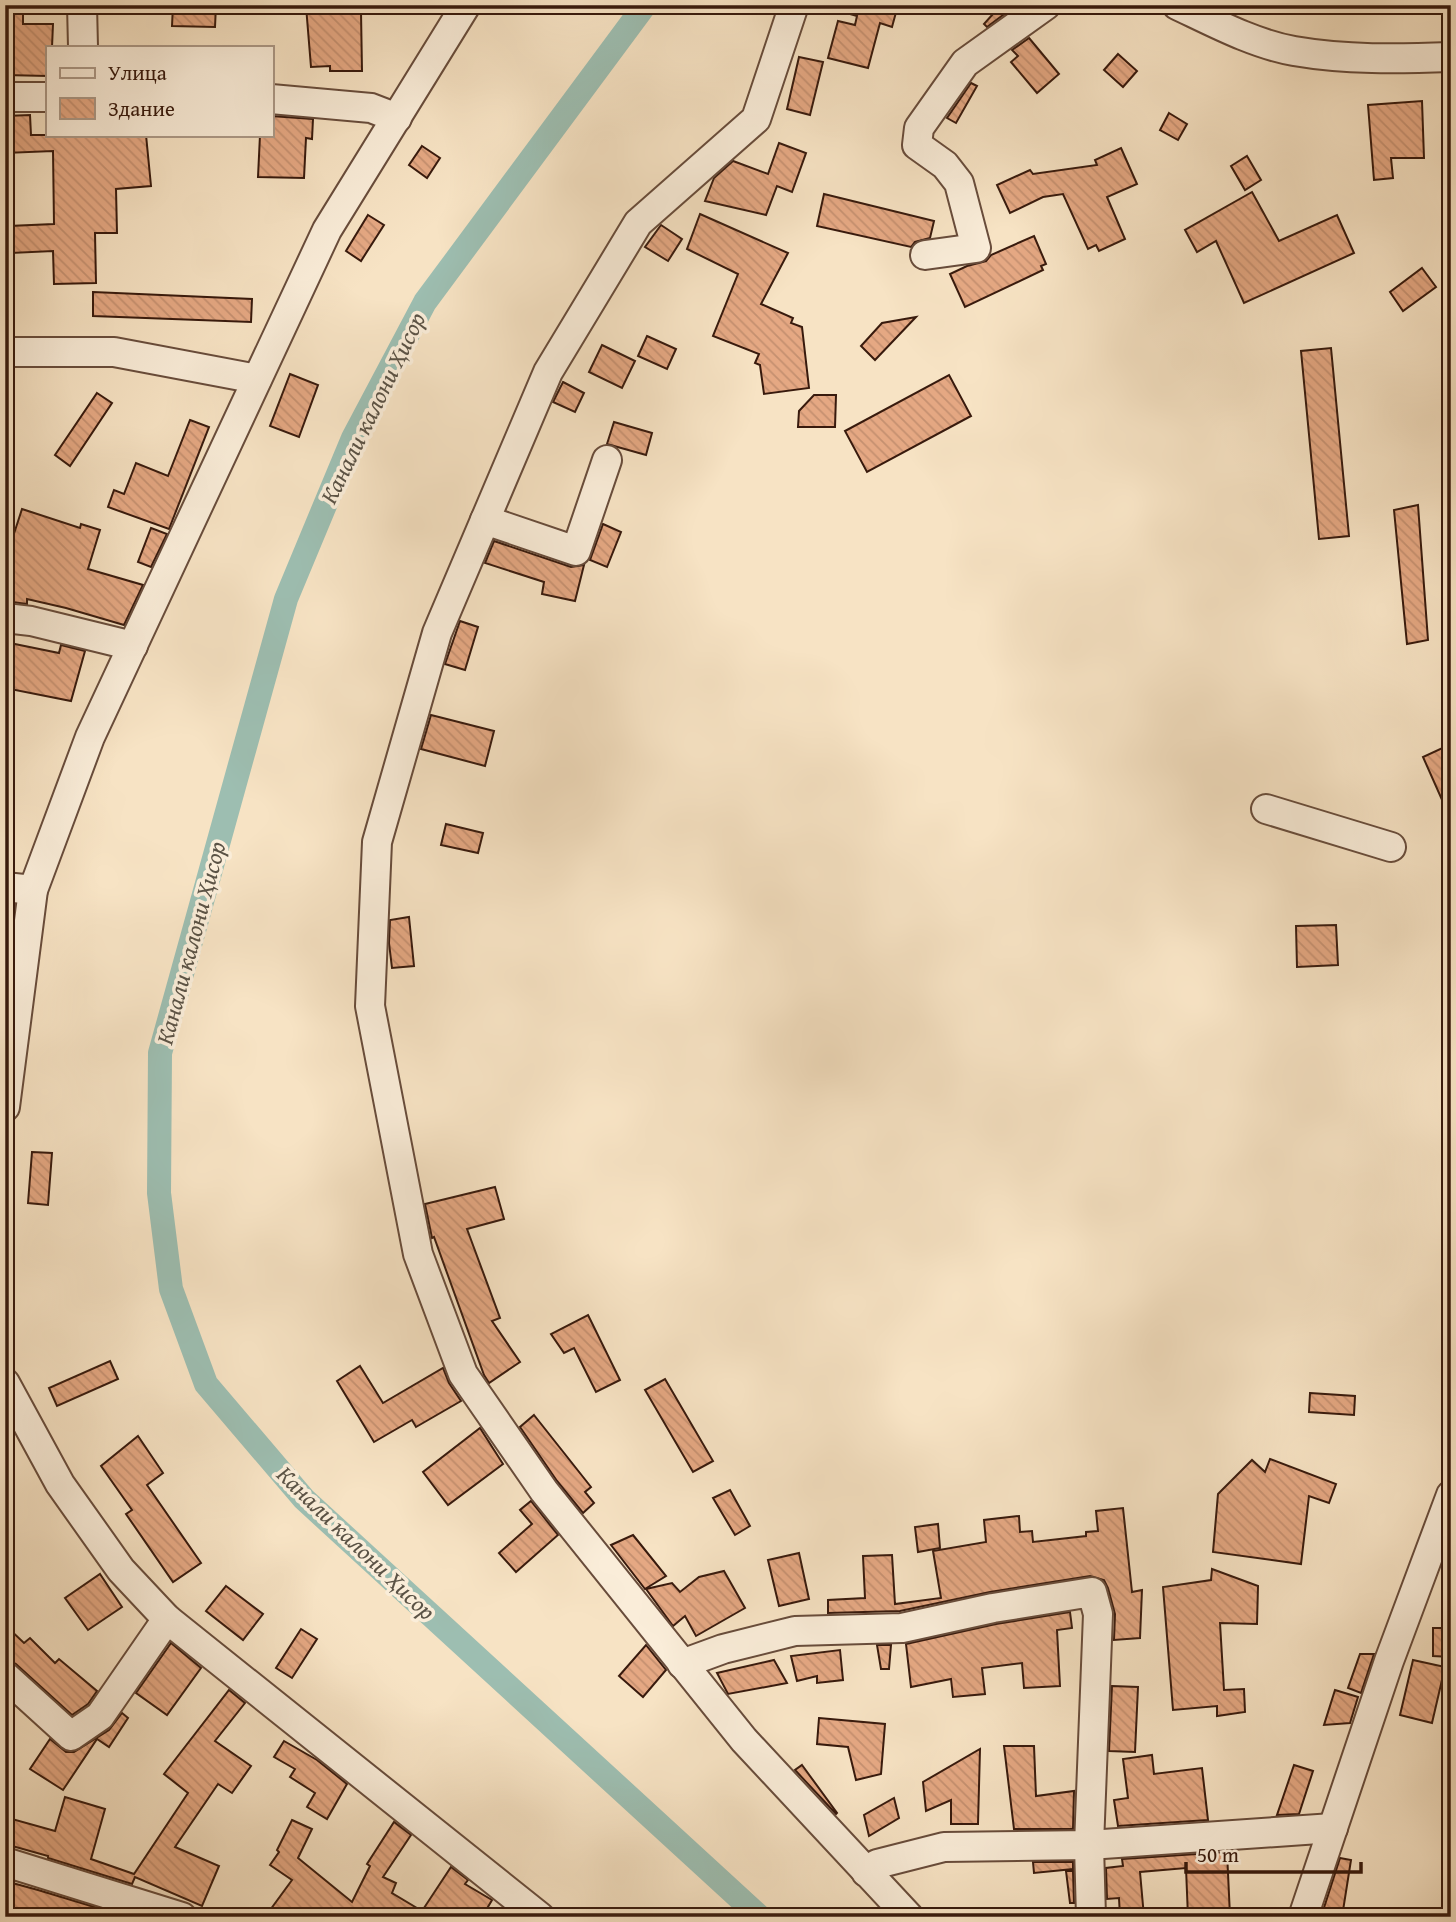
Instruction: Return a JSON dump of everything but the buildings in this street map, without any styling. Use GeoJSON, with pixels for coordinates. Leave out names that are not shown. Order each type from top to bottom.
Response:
{"type":"FeatureCollection","features":[{"type":"Feature","properties":{"kind":"street"},"geometry":{"type":"LineString","coordinates":[[82,5],[83,46]]}},
{"type":"Feature","properties":{"kind":"street"},"geometry":{"type":"LineString","coordinates":[[5,1107],[19,889],[327,230],[466,5]]}},
{"type":"Feature","properties":{"kind":"street"},"geometry":{"type":"LineString","coordinates":[[794,5],[757,119],[638,223],[548,372],[437,633],[377,842],[370,1006],[418,1254],[463,1374],[544,1491],[744,1740],[909,1917]]}},
{"type":"Feature","properties":{"kind":"street"},"geometry":{"type":"LineString","coordinates":[[925,255],[976,248],[959,183],[945,165],[917,145],[919,128],[965,63],[1046,5]]}},
{"type":"Feature","properties":{"kind":"street"},"geometry":{"type":"LineString","coordinates":[[1177,5],[1228,29],[1291,51],[1359,60],[1451,57]]}},
{"type":"Feature","properties":{"kind":"street"},"geometry":{"type":"LineString","coordinates":[[5,97],[46,97]]}},
{"type":"Feature","properties":{"kind":"street"},"geometry":{"type":"LineString","coordinates":[[273,99],[371,107],[397,118]]}},
{"type":"Feature","properties":{"kind":"street"},"geometry":{"type":"LineString","coordinates":[[5,352],[114,352],[257,379]]}},
{"type":"Feature","properties":{"kind":"street"},"geometry":{"type":"LineString","coordinates":[[485,520],[576,551],[607,460]]}},
{"type":"Feature","properties":{"kind":"street"},"geometry":{"type":"LineString","coordinates":[[5,618],[31,621],[133,646]]}},
{"type":"Feature","properties":{"kind":"street"},"geometry":{"type":"LineString","coordinates":[[1266,809],[1391,847]]}},
{"type":"Feature","properties":{"kind":"street"},"geometry":{"type":"LineString","coordinates":[[5,1383],[60,1484],[121,1570],[167,1619],[540,1917]]}},
{"type":"Feature","properties":{"kind":"street"},"geometry":{"type":"LineString","coordinates":[[1303,1917],[1388,1661],[1444,1534],[1451,1495]]}},
{"type":"Feature","properties":{"kind":"street"},"geometry":{"type":"LineString","coordinates":[[682,1664],[723,1649],[795,1631],[902,1628],[993,1608],[1092,1592],[1098,1614],[1088,1845],[1091,1917]]}},
{"type":"Feature","properties":{"kind":"street"},"geometry":{"type":"LineString","coordinates":[[5,1676],[71,1736],[100,1716],[167,1619]]}},
{"type":"Feature","properties":{"kind":"street"},"geometry":{"type":"LineString","coordinates":[[866,1872],[877,1864],[944,1847],[1088,1845],[1333,1828]]}},
{"type":"Feature","properties":{"kind":"street"},"geometry":{"type":"LineString","coordinates":[[5,1863],[182,1917]]}},
{"type":"Feature","properties":{"kind":"waterway","name":"Канали калони Ҳисор"},"geometry":{"type":"LineString","coordinates":[[645,5],[425,302],[353,438],[286,599],[160,1053],[159,1193],[171,1289],[206,1384],[304,1499],[760,1917]]}}]}
